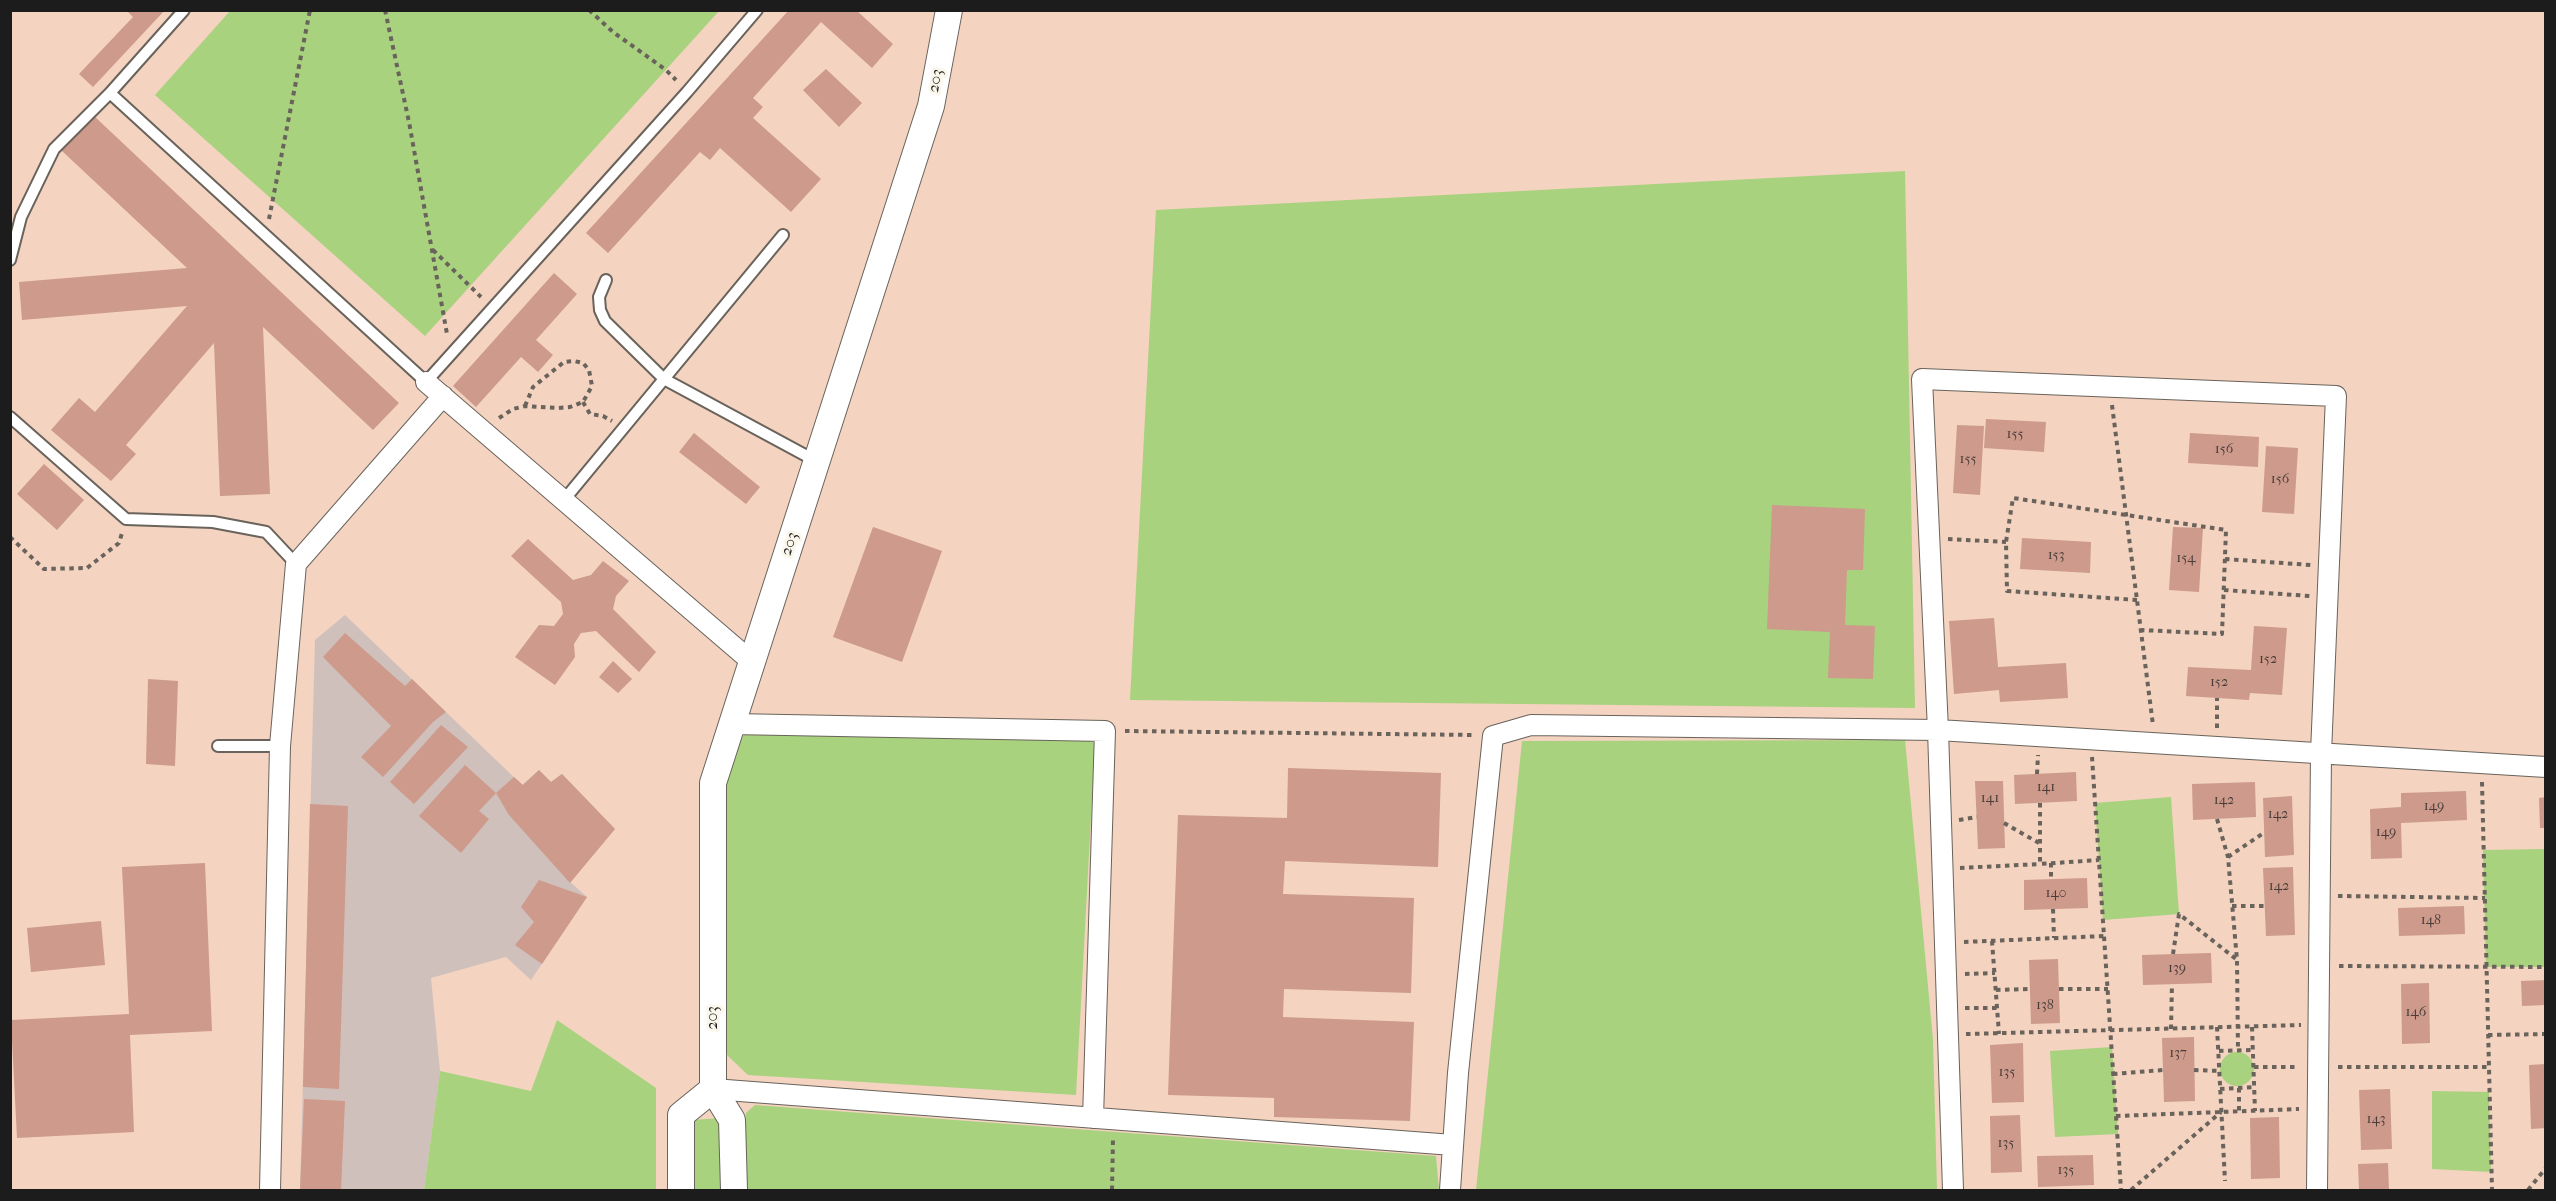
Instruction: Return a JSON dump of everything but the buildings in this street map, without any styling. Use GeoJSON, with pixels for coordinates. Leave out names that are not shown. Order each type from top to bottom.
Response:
{"type":"FeatureCollection","features":[{"type":"Feature","properties":{"kind":"street","name":"203"},"geometry":{"type":"LineString","coordinates":[[713,1089],[713,783],[931,106],[949,10]]}},
{"type":"Feature","properties":{"kind":"street"},"geometry":{"type":"LineString","coordinates":[[1953,1191],[1938,730],[1922,379],[2336,396],[2321,753],[2317,1191]]}},
{"type":"Feature","properties":{"kind":"street"},"geometry":{"type":"LineString","coordinates":[[426,381],[752,662]]}},
{"type":"Feature","properties":{"kind":"street"},"geometry":{"type":"LineString","coordinates":[[270,1191],[280,746],[296,564],[443,396]]}},
{"type":"Feature","properties":{"kind":"street"},"geometry":{"type":"LineString","coordinates":[[732,724],[1106,730],[1102,1118]]}},
{"type":"Feature","properties":{"kind":"street"},"geometry":{"type":"LineString","coordinates":[[1450,1191],[1493,735],[1531,725],[1938,730],[2546,767]]}},
{"type":"Feature","properties":{"kind":"street"},"geometry":{"type":"LineString","coordinates":[[713,1089],[732,1120],[734,1191]]}},
{"type":"Feature","properties":{"kind":"street"},"geometry":{"type":"LineString","coordinates":[[681,1191],[681,1115],[713,1089],[1453,1145]]}},
{"type":"Feature","properties":{"kind":"lane"},"geometry":{"type":"LineString","coordinates":[[10,260],[21,217],[54,149],[110,93],[184,10]]}},
{"type":"Feature","properties":{"kind":"lane"},"geometry":{"type":"LineString","coordinates":[[110,93],[426,381],[687,92],[757,10]]}},
{"type":"Feature","properties":{"kind":"lane"},"geometry":{"type":"LineString","coordinates":[[564,500],[783,235]]}},
{"type":"Feature","properties":{"kind":"lane"},"geometry":{"type":"LineString","coordinates":[[606,280],[599,297],[600,310],[605,321],[664,379],[816,461]]}},
{"type":"Feature","properties":{"kind":"lane"},"geometry":{"type":"LineString","coordinates":[[10,417],[126,519],[213,522],[266,532],[296,564]]}},
{"type":"Feature","properties":{"kind":"lane"},"geometry":{"type":"LineString","coordinates":[[218,746],[280,746]]}},
{"type":"Feature","properties":{"kind":"path"},"geometry":{"type":"LineString","coordinates":[[265,236],[310,10]]}},
{"type":"Feature","properties":{"kind":"path"},"geometry":{"type":"LineString","coordinates":[[385,10],[409,122],[451,353]]}},
{"type":"Feature","properties":{"kind":"path"},"geometry":{"type":"LineString","coordinates":[[589,10],[613,32],[666,70],[687,92]]}},
{"type":"Feature","properties":{"kind":"path"},"geometry":{"type":"LineString","coordinates":[[432,250],[492,308]]}},
{"type":"Feature","properties":{"kind":"path"},"geometry":{"type":"LineString","coordinates":[[486,432],[501,416],[525,405],[558,408],[570,407],[583,402],[592,386],[592,378],[583,363],[564,362],[533,387],[525,405]]}},
{"type":"Feature","properties":{"kind":"path"},"geometry":{"type":"LineString","coordinates":[[2110,387],[2155,743]]}},
{"type":"Feature","properties":{"kind":"path"},"geometry":{"type":"LineString","coordinates":[[583,402],[590,414],[603,416],[617,424],[627,423]]}},
{"type":"Feature","properties":{"kind":"path"},"geometry":{"type":"LineString","coordinates":[[2137,600],[2007,591],[2006,542],[2013,498],[2226,530],[2222,634],[2140,630]]}},
{"type":"Feature","properties":{"kind":"path"},"geometry":{"type":"LineString","coordinates":[[10,537],[44,569],[87,568],[119,543],[126,519]]}},
{"type":"Feature","properties":{"kind":"path"},"geometry":{"type":"LineString","coordinates":[[1929,538],[2006,542]]}},
{"type":"Feature","properties":{"kind":"path"},"geometry":{"type":"LineString","coordinates":[[2225,559],[2329,567]]}},
{"type":"Feature","properties":{"kind":"path"},"geometry":{"type":"LineString","coordinates":[[2224,590],[2328,598]]}},
{"type":"Feature","properties":{"kind":"path"},"geometry":{"type":"LineString","coordinates":[[2217,698],[2217,747]]}},
{"type":"Feature","properties":{"kind":"path"},"geometry":{"type":"LineString","coordinates":[[1106,730],[1493,735]]}},
{"type":"Feature","properties":{"kind":"path"},"geometry":{"type":"LineString","coordinates":[[2091,739],[2121,1191]]}},
{"type":"Feature","properties":{"kind":"path"},"geometry":{"type":"LineString","coordinates":[[2481,763],[2492,1191]]}},
{"type":"Feature","properties":{"kind":"path"},"geometry":{"type":"LineString","coordinates":[[2040,803],[2040,864]]}},
{"type":"Feature","properties":{"kind":"path"},"geometry":{"type":"LineString","coordinates":[[2217,819],[2228,857],[2237,960],[2238,1050]]}},
{"type":"Feature","properties":{"kind":"path"},"geometry":{"type":"LineString","coordinates":[[2004,823],[2040,844]]}},
{"type":"Feature","properties":{"kind":"path"},"geometry":{"type":"LineString","coordinates":[[2228,857],[2265,832]]}},
{"type":"Feature","properties":{"kind":"path"},"geometry":{"type":"LineString","coordinates":[[1942,869],[2099,860]]}},
{"type":"Feature","properties":{"kind":"path"},"geometry":{"type":"LineString","coordinates":[[2050,863],[2051,879]]}},
{"type":"Feature","properties":{"kind":"path"},"geometry":{"type":"LineString","coordinates":[[2320,896],[2485,898]]}},
{"type":"Feature","properties":{"kind":"path"},"geometry":{"type":"LineString","coordinates":[[2232,906],[2265,906]]}},
{"type":"Feature","properties":{"kind":"path"},"geometry":{"type":"LineString","coordinates":[[2053,909],[2054,938]]}},
{"type":"Feature","properties":{"kind":"path"},"geometry":{"type":"LineString","coordinates":[[2173,954],[2179,914],[2237,960]]}},
{"type":"Feature","properties":{"kind":"path"},"geometry":{"type":"LineString","coordinates":[[1945,942],[2104,936]]}},
{"type":"Feature","properties":{"kind":"path"},"geometry":{"type":"LineString","coordinates":[[1992,940],[2000,1034]]}},
{"type":"Feature","properties":{"kind":"path"},"geometry":{"type":"LineString","coordinates":[[2319,966],[2546,967]]}},
{"type":"Feature","properties":{"kind":"path"},"geometry":{"type":"LineString","coordinates":[[1946,974],[1995,973]]}},
{"type":"Feature","properties":{"kind":"path"},"geometry":{"type":"LineString","coordinates":[[2171,1029],[2172,984]]}},
{"type":"Feature","properties":{"kind":"path"},"geometry":{"type":"LineString","coordinates":[[2059,989],[2108,988]]}},
{"type":"Feature","properties":{"kind":"path"},"geometry":{"type":"LineString","coordinates":[[1996,990],[2030,989]]}},
{"type":"Feature","properties":{"kind":"path"},"geometry":{"type":"LineString","coordinates":[[1947,1008],[1998,1008]]}},
{"type":"Feature","properties":{"kind":"path"},"geometry":{"type":"LineString","coordinates":[[1948,1035],[2319,1024]]}},
{"type":"Feature","properties":{"kind":"path"},"geometry":{"type":"LineString","coordinates":[[2217,1027],[2226,1181]]}},
{"type":"Feature","properties":{"kind":"path"},"geometry":{"type":"LineString","coordinates":[[2252,1027],[2255,1111]]}},
{"type":"Feature","properties":{"kind":"path"},"geometry":{"type":"LineString","coordinates":[[2488,1035],[2546,1034]]}},
{"type":"Feature","properties":{"kind":"path"},"geometry":{"type":"LineString","coordinates":[[2219,1051],[2253,1050]]}},
{"type":"Feature","properties":{"kind":"path"},"geometry":{"type":"LineString","coordinates":[[2253,1067],[2489,1067]]}},
{"type":"Feature","properties":{"kind":"path"},"geometry":{"type":"LineString","coordinates":[[2114,1074],[2163,1070]]}},
{"type":"Feature","properties":{"kind":"path"},"geometry":{"type":"LineString","coordinates":[[2194,1070],[2220,1071]]}},
{"type":"Feature","properties":{"kind":"path"},"geometry":{"type":"LineString","coordinates":[[2220,1089],[2254,1087]]}},
{"type":"Feature","properties":{"kind":"path"},"geometry":{"type":"LineString","coordinates":[[2239,1088],[2239,1111]]}},
{"type":"Feature","properties":{"kind":"path"},"geometry":{"type":"LineString","coordinates":[[2116,1116],[2318,1108]]}},
{"type":"Feature","properties":{"kind":"path"},"geometry":{"type":"LineString","coordinates":[[2131,1191],[2222,1112]]}},
{"type":"Feature","properties":{"kind":"path"},"geometry":{"type":"LineString","coordinates":[[1102,1118],[1113,1138],[1112,1191]]}},
{"type":"Feature","properties":{"kind":"path"},"geometry":{"type":"LineString","coordinates":[[2528,1191],[2546,1168]]}},
{"type":"Feature","properties":{"kind":"shaded area"},"geometry":{"type":"Polygon","coordinates":[[[11,11],[2545,11],[2545,1190],[11,1190],[11,11]]]}},
{"type":"Feature","properties":{"kind":"shaded area"},"geometry":{"type":"Polygon","coordinates":[[[345,615],[522,785],[539,770],[551,782],[562,774],[615,829],[570,882],[587,897],[531,980],[506,957],[431,978],[440,1071],[424,1190],[300,1190],[315,640],[345,615]]]}},
{"type":"Feature","properties":{"kind":"green space"},"geometry":{"type":"Polygon","coordinates":[[[230,11],[719,11],[425,336],[155,95],[230,11]]]}},
{"type":"Feature","properties":{"kind":"green space"},"geometry":{"type":"Polygon","coordinates":[[[1905,171],[1915,708],[1130,700],[1156,210],[1905,171]]]}},
{"type":"Feature","properties":{"kind":"green space"},"geometry":{"type":"Polygon","coordinates":[[[744,735],[1079,737],[1095,743],[1076,1095],[748,1075],[727,1055],[721,1025],[725,796],[733,749],[744,735]]]}},
{"type":"Feature","properties":{"kind":"green space"},"geometry":{"type":"Polygon","coordinates":[[[1905,740],[1933,1040],[1937,1190],[1476,1190],[1522,741],[1905,740]]]}},
{"type":"Feature","properties":{"kind":"green space"},"geometry":{"type":"Polygon","coordinates":[[[2171,797],[2179,914],[2103,920],[2095,803],[2171,797]]]}},
{"type":"Feature","properties":{"kind":"green space"},"geometry":{"type":"Polygon","coordinates":[[[2545,849],[2545,967],[2486,967],[2483,850],[2545,849]]]}},
{"type":"Feature","properties":{"kind":"green space"},"geometry":{"type":"Polygon","coordinates":[[[557,1020],[656,1088],[656,1190],[424,1190],[440,1071],[531,1091],[557,1020]]]}},
{"type":"Feature","properties":{"kind":"green space"},"geometry":{"type":"Polygon","coordinates":[[[2112,1047],[2118,1134],[2055,1137],[2050,1051],[2112,1047]]]}},
{"type":"Feature","properties":{"kind":"green space"},"geometry":{"type":"Polygon","coordinates":[[[2237,1052],[2249,1057],[2254,1069],[2249,1081],[2237,1086],[2225,1081],[2220,1069],[2225,1057],[2237,1052]]]}},
{"type":"Feature","properties":{"kind":"green space"},"geometry":{"type":"Polygon","coordinates":[[[2432,1091],[2489,1092],[2491,1172],[2432,1169],[2432,1091]]]}},
{"type":"Feature","properties":{"kind":"green space"},"geometry":{"type":"Polygon","coordinates":[[[755,1105],[1436,1156],[1439,1190],[746,1190],[744,1143],[746,1113],[755,1105]]]}},
{"type":"Feature","properties":{"kind":"green space"},"geometry":{"type":"Polygon","coordinates":[[[721,1118],[722,1190],[693,1190],[692,1120],[721,1118]]]}}]}
